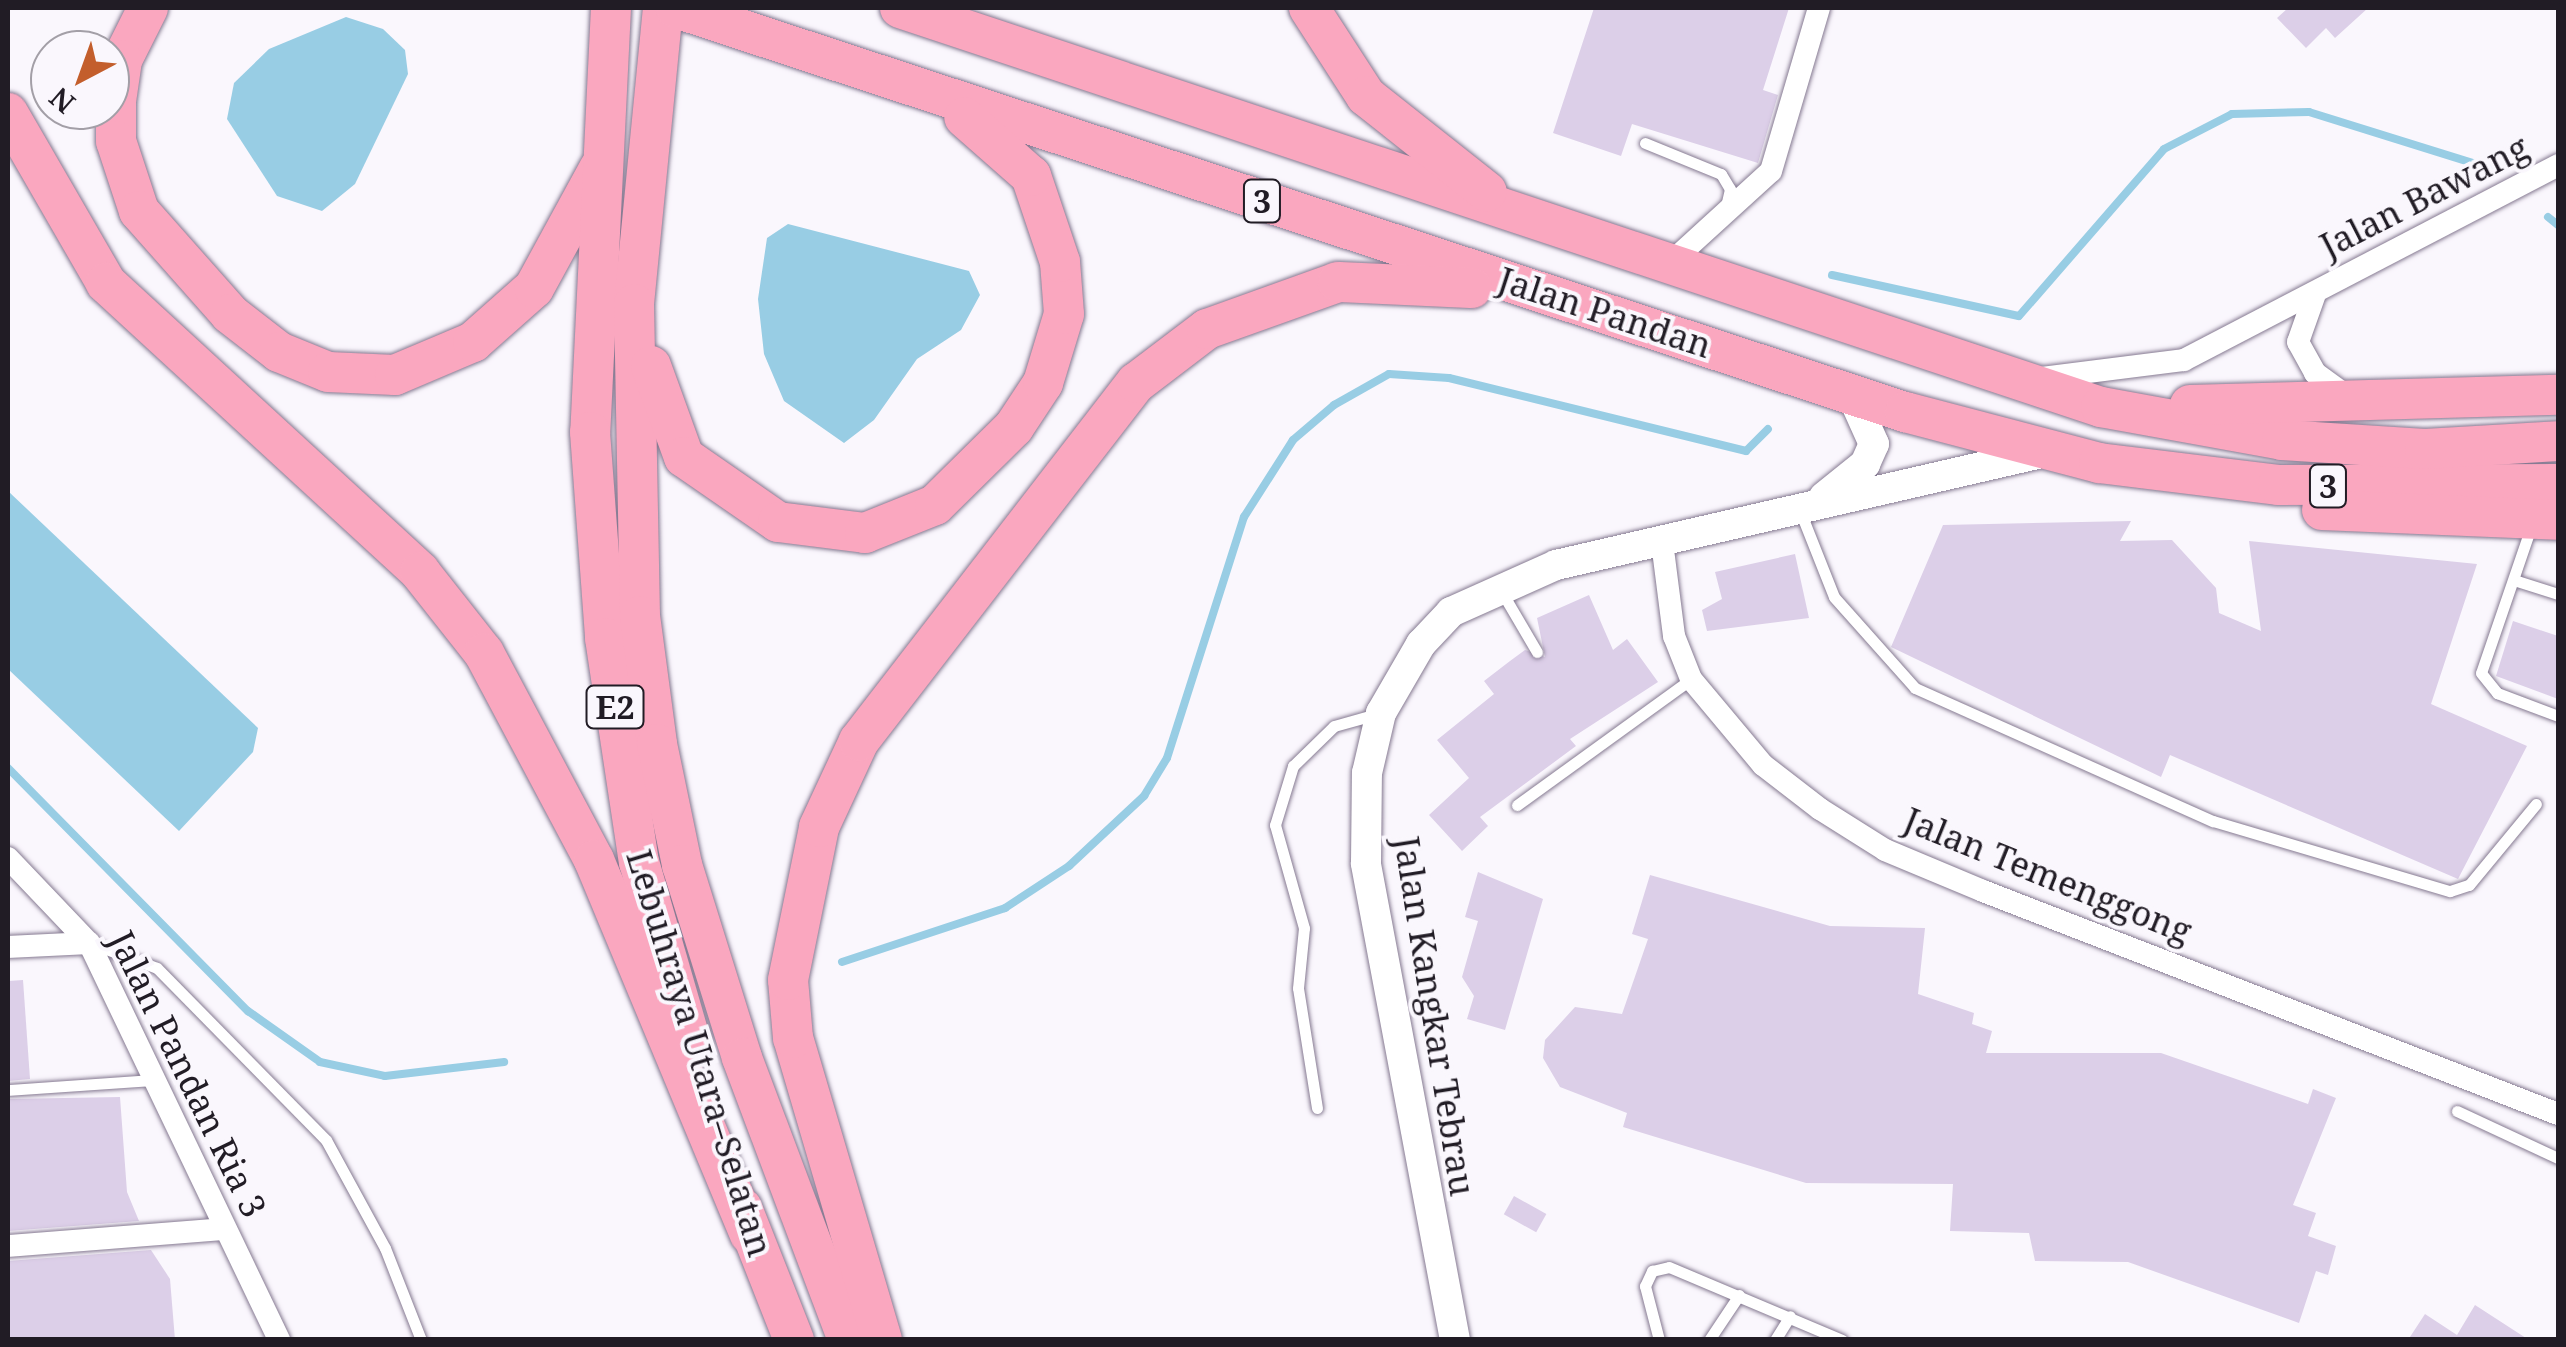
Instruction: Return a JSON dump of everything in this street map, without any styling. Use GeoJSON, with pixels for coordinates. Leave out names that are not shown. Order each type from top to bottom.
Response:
{"type":"FeatureCollection","features":[{"type":"Feature","properties":{"kind":"highway"},"geometry":{"type":"LineString","coordinates":[[148,8],[122,60],[116,102],[116,140],[140,211],[230,314],[279,352],[328,372],[395,376],[488,330],[534,288],[603,146]]}},
{"type":"Feature","properties":{"kind":"highway","name":"Lebuhraya Utara–Selatan"},"geometry":{"type":"LineString","coordinates":[[612,8],[590,432],[604,638],[639,862],[750,1234],[794,1340]]}},
{"type":"Feature","properties":{"kind":"highway","name":"Lebuhraya Utara–Selatan"},"geometry":{"type":"LineString","coordinates":[[663,8],[642,189],[634,304],[640,616],[678,848],[742,1058],[848,1340]]}},
{"type":"Feature","properties":{"kind":"highway","name":"Jalan Pandan"},"geometry":{"type":"LineString","coordinates":[[676,8],[1852,395],[2099,463],[2278,485],[2558,484]]}},
{"type":"Feature","properties":{"kind":"highway","name":"Jalan Pandan"},"geometry":{"type":"LineString","coordinates":[[900,8],[1358,167],[1502,203],[1668,265],[2101,407],[2282,440],[2425,449],[2558,440]]}},
{"type":"Feature","properties":{"kind":"highway"},"geometry":{"type":"LineString","coordinates":[[1309,8],[1366,96],[1502,203]]}},
{"type":"Feature","properties":{"kind":"highway"},"geometry":{"type":"LineString","coordinates":[[634,304],[672,437],[739,503],[778,522],[866,533],[935,505],[1014,427],[1043,383],[1064,314],[1060,262],[1031,176],[1007,146],[925,92]]}},
{"type":"Feature","properties":{"kind":"highway"},"geometry":{"type":"LineString","coordinates":[[8,112],[106,283],[381,534],[484,653],[594,860],[750,1234]]}},
{"type":"Feature","properties":{"kind":"highway"},"geometry":{"type":"LineString","coordinates":[[882,1340],[793,1038],[788,980],[819,827],[859,740],[1136,383],[1207,329],[1338,282],[1417,280],[1599,309]]}},
{"type":"Feature","properties":{"kind":"highway"},"geometry":{"type":"LineString","coordinates":[[2101,407],[2558,395]]}},
{"type":"Feature","properties":{"kind":"highway"},"geometry":{"type":"LineString","coordinates":[[2099,463],[2299,508],[2546,520]]}},
{"type":"Feature","properties":{"kind":"street"},"geometry":{"type":"LineString","coordinates":[[1668,265],[1771,171],[1818,8]]}},
{"type":"Feature","properties":{"kind":"street","name":"Jalan Bawang"},"geometry":{"type":"LineString","coordinates":[[2018,379],[2184,360],[2558,166]]}},
{"type":"Feature","properties":{"kind":"street","name":"Jalan Bawang"},"geometry":{"type":"LineString","coordinates":[[2321,289],[2300,318],[2298,342],[2315,372],[2356,402]]}},
{"type":"Feature","properties":{"kind":"street","name":"Jalan Kangkar Tebrau"},"geometry":{"type":"LineString","coordinates":[[1800,511],[1866,464],[1872,423],[1852,395]]}},
{"type":"Feature","properties":{"kind":"street","name":"Jalan Kangkar Tebrau"},"geometry":{"type":"LineString","coordinates":[[1455,1340],[1366,863],[1367,773],[1381,712],[1421,644],[1451,612],[1498,586],[1662,542],[2054,451]]}},
{"type":"Feature","properties":{"kind":"street","name":"Jalan Temenggong"},"geometry":{"type":"LineString","coordinates":[[1662,542],[1674,636],[1691,679],[1763,766],[1885,850],[2558,1114]]}},
{"type":"Feature","properties":{"kind":"street","name":"Jalan Pandan Ria 3"},"geometry":{"type":"LineString","coordinates":[[8,858],[88,943],[280,1340]]}},
{"type":"Feature","properties":{"kind":"street"},"geometry":{"type":"LineString","coordinates":[[8,947],[88,943]]}},
{"type":"Feature","properties":{"kind":"street"},"geometry":{"type":"LineString","coordinates":[[8,1246],[224,1229]]}},
{"type":"Feature","properties":{"kind":"lane"},"geometry":{"type":"LineString","coordinates":[[1644,144],[1721,174],[1730,188],[1724,213]]}},
{"type":"Feature","properties":{"kind":"lane"},"geometry":{"type":"LineString","coordinates":[[1800,511],[1834,598],[1915,688],[2213,822],[2450,891],[2469,885],[2536,804]]}},
{"type":"Feature","properties":{"kind":"lane"},"geometry":{"type":"LineString","coordinates":[[2546,520],[2517,582],[2484,684],[2558,716]]}},
{"type":"Feature","properties":{"kind":"lane"},"geometry":{"type":"LineString","coordinates":[[2517,582],[2558,594]]}},
{"type":"Feature","properties":{"kind":"lane"},"geometry":{"type":"LineString","coordinates":[[1498,586],[1537,652]]}},
{"type":"Feature","properties":{"kind":"lane"},"geometry":{"type":"LineString","coordinates":[[1516,805],[1691,679]]}},
{"type":"Feature","properties":{"kind":"lane"},"geometry":{"type":"LineString","coordinates":[[1318,1108],[1298,988],[1304,928],[1275,824],[1293,766],[1334,726],[1381,712]]}},
{"type":"Feature","properties":{"kind":"lane"},"geometry":{"type":"LineString","coordinates":[[88,943],[158,968],[326,1140],[386,1248],[420,1340]]}},
{"type":"Feature","properties":{"kind":"lane"},"geometry":{"type":"LineString","coordinates":[[8,1090],[151,1080]]}},
{"type":"Feature","properties":{"kind":"lane"},"geometry":{"type":"LineString","coordinates":[[2457,1111],[2558,1158]]}},
{"type":"Feature","properties":{"kind":"lane"},"geometry":{"type":"LineString","coordinates":[[1659,1340],[1645,1286],[1652,1271],[1670,1268],[1841,1339]]}},
{"type":"Feature","properties":{"kind":"lane"},"geometry":{"type":"LineString","coordinates":[[1709,1340],[1739,1294]]}},
{"type":"Feature","properties":{"kind":"lane"},"geometry":{"type":"LineString","coordinates":[[1775,1340],[1790,1316]]}},
{"type":"Feature","properties":{"kind":"water"},"geometry":{"type":"Polygon","coordinates":[[[346,17],[383,29],[405,50],[408,74],[355,184],[322,211],[277,196],[227,119],[234,83],[269,49],[346,17]]]}},
{"type":"Feature","properties":{"kind":"water"},"geometry":{"type":"Polygon","coordinates":[[[788,224],[969,271],[980,295],[961,330],[917,359],[874,420],[844,443],[784,401],[764,354],[758,299],[767,238],[788,224]]]}},
{"type":"Feature","properties":{"kind":"water"},"geometry":{"type":"Polygon","coordinates":[[[8,491],[258,728],[253,752],[179,831],[8,669],[8,491]]]}},
{"type":"Feature","properties":{"kind":"building"},"geometry":{"type":"Polygon","coordinates":[[[1594,8],[1789,8],[1763,90],[1778,95],[1758,163],[1632,124],[1621,156],[1553,133],[1594,8]]]}},
{"type":"Feature","properties":{"kind":"building"},"geometry":{"type":"Polygon","coordinates":[[[2288,8],[2368,8],[2335,38],[2326,28],[2306,48],[2277,18],[2288,8]]]}},
{"type":"Feature","properties":{"kind":"building"},"geometry":{"type":"Polygon","coordinates":[[[2131,521],[2120,541],[2172,540],[2216,588],[2219,613],[2261,631],[2249,541],[2477,564],[2431,704],[2527,746],[2458,879],[2170,755],[2161,777],[1891,647],[1943,525],[2131,521]]]}},
{"type":"Feature","properties":{"kind":"building"},"geometry":{"type":"Polygon","coordinates":[[[1795,554],[1809,618],[1707,631],[1702,610],[1722,599],[1715,572],[1795,554]]]}},
{"type":"Feature","properties":{"kind":"building"},"geometry":{"type":"Polygon","coordinates":[[[1589,595],[1613,650],[1627,639],[1658,682],[1570,739],[1576,746],[1480,817],[1488,826],[1462,851],[1429,815],[1469,778],[1437,740],[1494,694],[1484,681],[1510,661],[1525,650],[1545,657],[1537,618],[1589,595]]]}},
{"type":"Feature","properties":{"kind":"building"},"geometry":{"type":"Polygon","coordinates":[[[2513,621],[2558,636],[2558,699],[2496,676],[2513,621]]]}},
{"type":"Feature","properties":{"kind":"building"},"geometry":{"type":"Polygon","coordinates":[[[1478,872],[1543,899],[1505,1030],[1467,1019],[1474,996],[1462,977],[1478,921],[1465,917],[1478,872]]]}},
{"type":"Feature","properties":{"kind":"building"},"geometry":{"type":"Polygon","coordinates":[[[1650,875],[1830,926],[1925,928],[1918,994],[1974,1013],[1972,1024],[1992,1031],[1986,1053],[2161,1053],[2308,1104],[2313,1089],[2336,1098],[2293,1205],[2316,1213],[2308,1236],[2336,1246],[2328,1275],[2316,1271],[2299,1323],[2128,1262],[2035,1261],[2029,1233],[1950,1231],[1953,1184],[1806,1183],[1623,1127],[1627,1113],[1560,1087],[1543,1058],[1545,1040],[1575,1007],[1622,1014],[1648,939],[1632,934],[1650,875]]]}},
{"type":"Feature","properties":{"kind":"building"},"geometry":{"type":"Polygon","coordinates":[[[23,980],[30,1079],[8,1081],[8,981],[23,980]]]}},
{"type":"Feature","properties":{"kind":"building"},"geometry":{"type":"Polygon","coordinates":[[[120,1097],[127,1192],[139,1221],[8,1231],[8,1099],[120,1097]]]}},
{"type":"Feature","properties":{"kind":"building"},"geometry":{"type":"Polygon","coordinates":[[[1514,1196],[1546,1214],[1536,1232],[1504,1214],[1514,1196]]]}},
{"type":"Feature","properties":{"kind":"building"},"geometry":{"type":"Polygon","coordinates":[[[151,1250],[170,1279],[175,1340],[8,1340],[8,1261],[151,1250]]]}},
{"type":"Feature","properties":{"kind":"building"},"geometry":{"type":"Polygon","coordinates":[[[2475,1305],[2529,1340],[2408,1340],[2425,1314],[2457,1335],[2475,1305]]]}},
{"type":"Feature","properties":{"kind":"waterway"},"geometry":{"type":"LineString","coordinates":[[1832,275],[2019,316],[2164,149],[2232,114],[2309,112],[2492,169]]}},
{"type":"Feature","properties":{"kind":"waterway"},"geometry":{"type":"LineString","coordinates":[[2548,217],[2558,225]]}},
{"type":"Feature","properties":{"kind":"waterway"},"geometry":{"type":"LineString","coordinates":[[842,962],[1005,908],[1069,866],[1144,796],[1167,758],[1244,517],[1293,440],[1334,405],[1389,374],[1449,378],[1746,451],[1768,429]]}},
{"type":"Feature","properties":{"kind":"waterway"},"geometry":{"type":"LineString","coordinates":[[8,768],[248,1011],[320,1062],[385,1076],[504,1062]]}}]}
